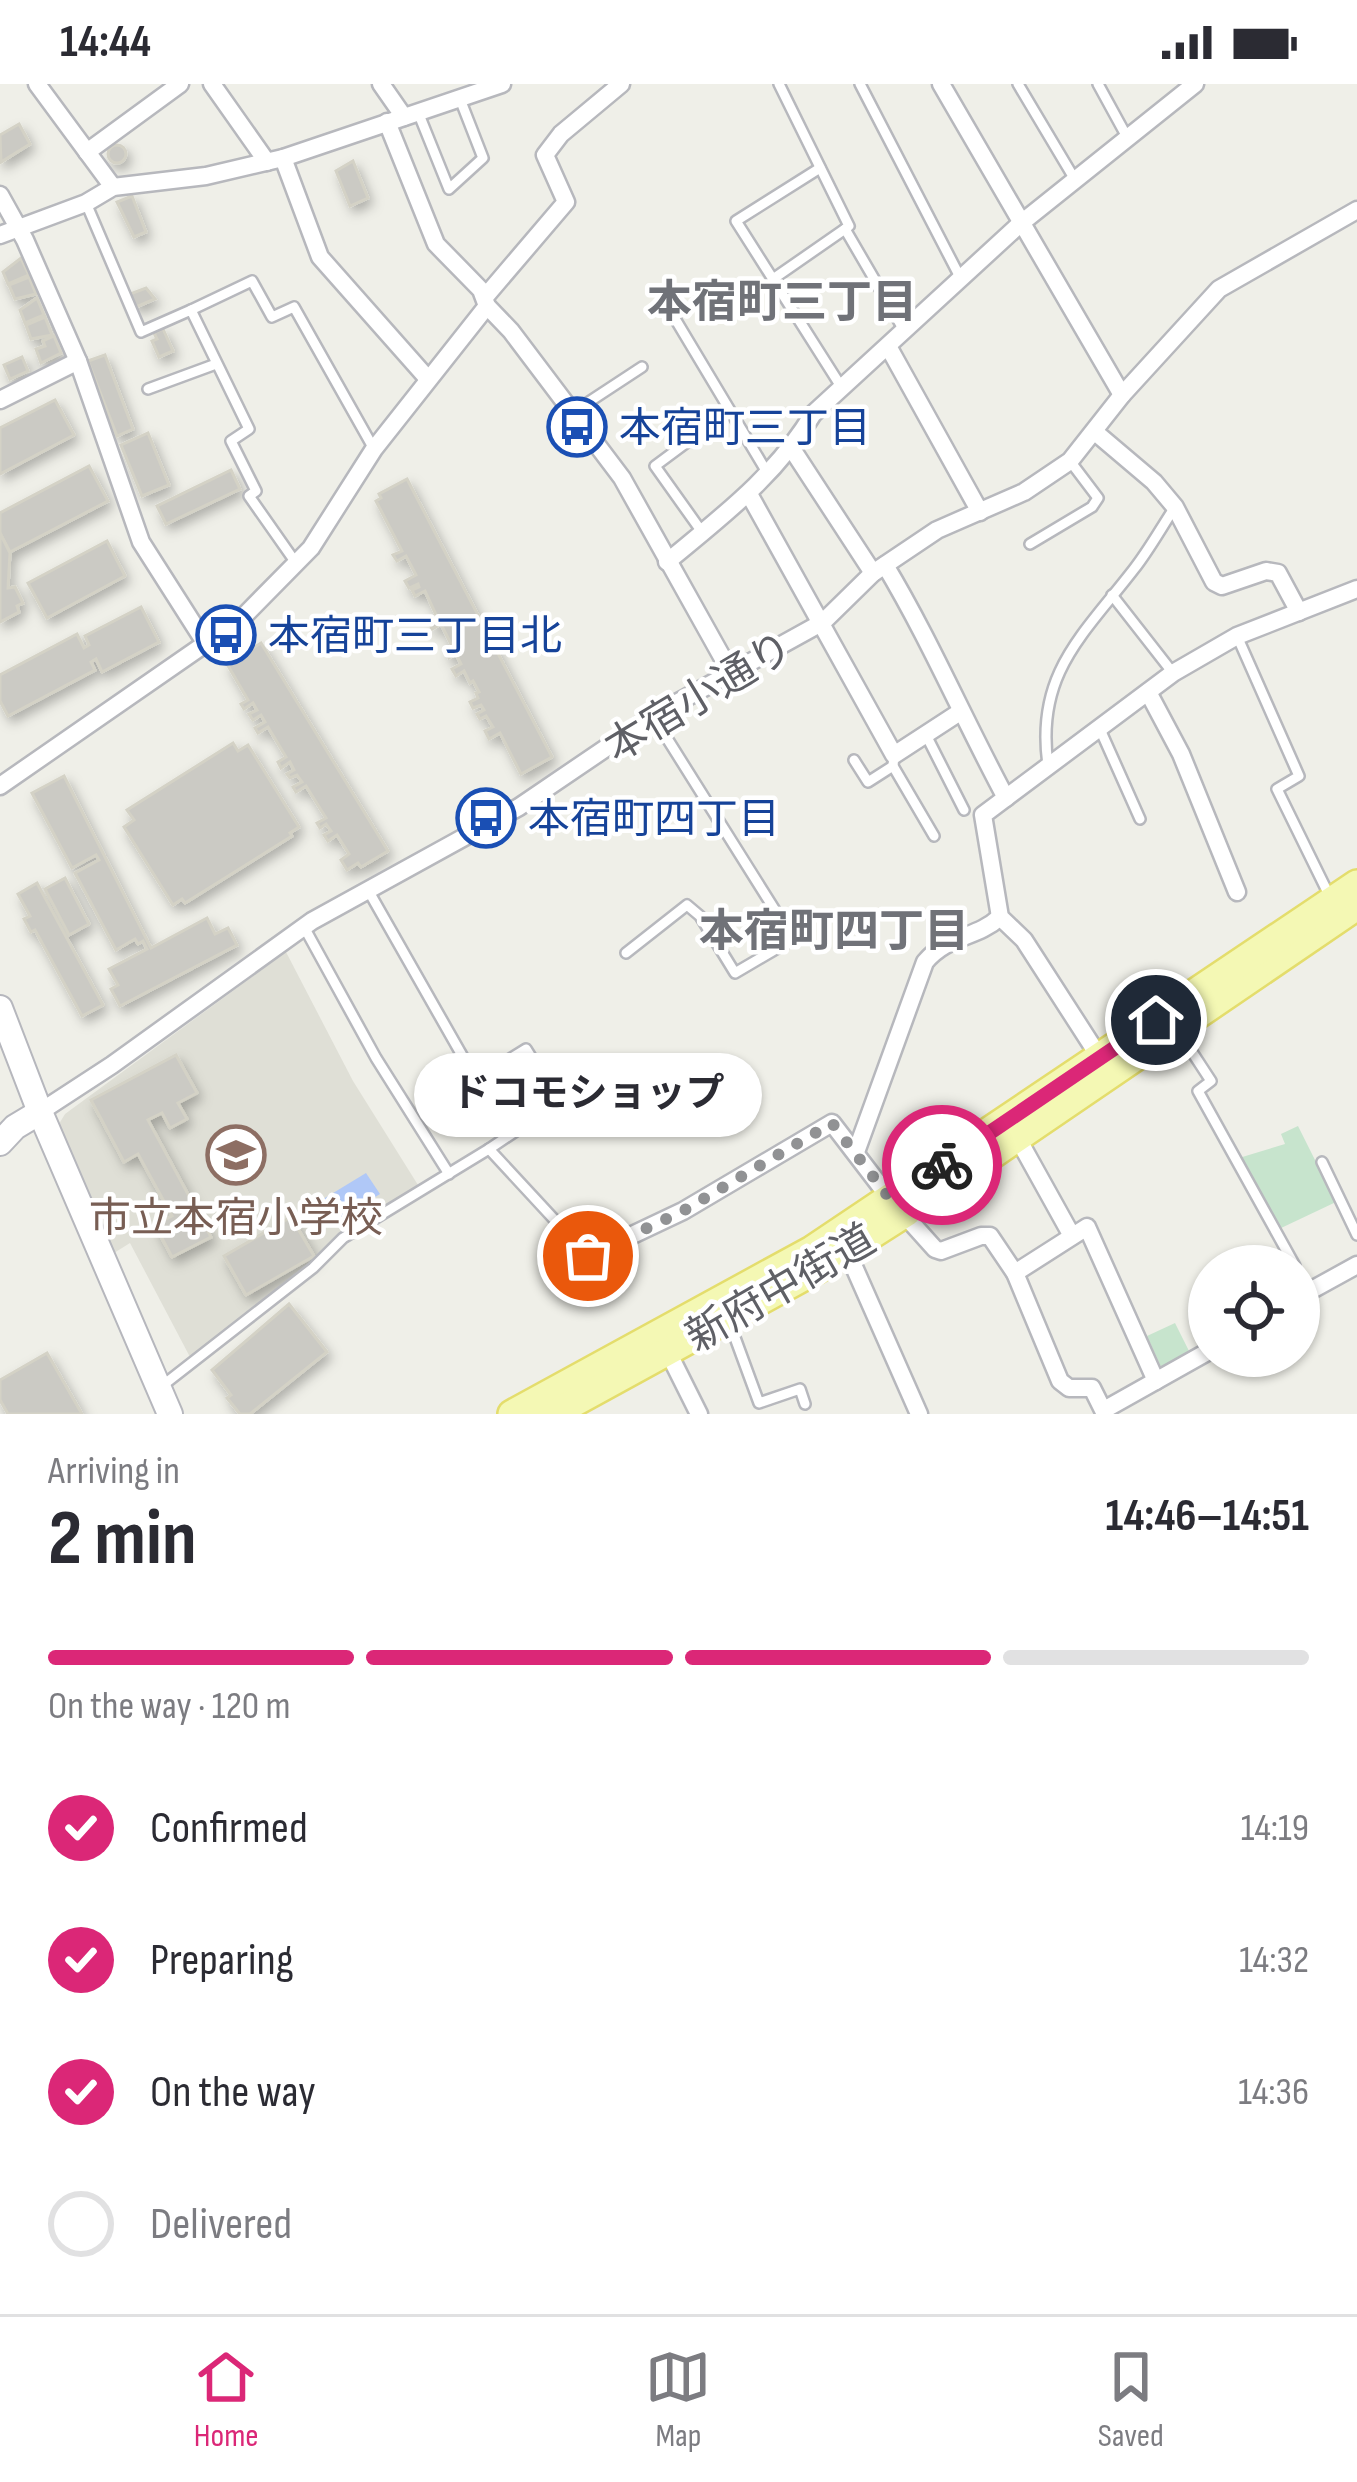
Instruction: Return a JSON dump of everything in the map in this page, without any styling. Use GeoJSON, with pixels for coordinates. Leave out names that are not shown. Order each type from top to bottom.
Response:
{"type":"FeatureCollection","features":[{"type":"Feature","properties":{"kind":"main road","name":"新府中街道"},"geometry":{"type":"LineString","coordinates":[[512,1414],[898,1207],[1017,1137],[1177,1029],[1344,903],[1357,884]]}},
{"type":"Feature","properties":{"kind":"main road","name":"新府中街道"},"geometry":{"type":"LineString","coordinates":[[553,1414],[847,1251],[898,1207],[1100,1058],[1344,903]]}},
{"type":"Feature","properties":{"kind":"street"},"geometry":{"type":"LineString","coordinates":[[37,84],[112,187]]}},
{"type":"Feature","properties":{"kind":"street"},"geometry":{"type":"LineString","coordinates":[[87,152],[180,84]]}},
{"type":"Feature","properties":{"kind":"street"},"geometry":{"type":"LineString","coordinates":[[212,84],[275,160],[320,257],[428,379]]}},
{"type":"Feature","properties":{"kind":"street"},"geometry":{"type":"LineString","coordinates":[[381,84],[403,117],[436,244],[511,331],[622,478],[730,673]]}},
{"type":"Feature","properties":{"kind":"street"},"geometry":{"type":"LineString","coordinates":[[0,235],[86,203],[112,187],[206,176],[275,160],[502,84]]}},
{"type":"Feature","properties":{"kind":"street"},"geometry":{"type":"LineString","coordinates":[[0,786],[241,619],[310,548],[374,448],[566,202],[545,155],[561,134],[621,84]]}},
{"type":"Feature","properties":{"kind":"street"},"geometry":{"type":"LineString","coordinates":[[941,84],[1122,395]]}},
{"type":"Feature","properties":{"kind":"street"},"geometry":{"type":"LineString","coordinates":[[667,562],[749,494],[792,449],[813,414],[1020,224],[1187,87]]}},
{"type":"Feature","properties":{"kind":"street"},"geometry":{"type":"LineString","coordinates":[[0,195],[78,361],[141,542],[206,644]]}},
{"type":"Feature","properties":{"kind":"street","name":"本宿小通り"},"geometry":{"type":"LineString","coordinates":[[0,1142],[304,927],[519,807],[653,716],[823,622],[879,569],[937,530],[1024,493],[1070,461],[1122,395],[1219,289],[1357,210]]}},
{"type":"Feature","properties":{"kind":"street"},"geometry":{"type":"LineString","coordinates":[[889,348],[980,512]]}},
{"type":"Feature","properties":{"kind":"street"},"geometry":{"type":"LineString","coordinates":[[0,400],[78,361]]}},
{"type":"Feature","properties":{"kind":"street"},"geometry":{"type":"LineString","coordinates":[[1095,432],[1154,482],[1175,507],[1214,582],[1222,586],[1266,571],[1278,573],[1299,612]]}},
{"type":"Feature","properties":{"kind":"street"},"geometry":{"type":"LineString","coordinates":[[792,449],[928,636],[960,712],[1006,798]]}},
{"type":"Feature","properties":{"kind":"street"},"geometry":{"type":"LineString","coordinates":[[749,494],[823,622],[894,760],[960,712]]}},
{"type":"Feature","properties":{"kind":"street"},"geometry":{"type":"LineString","coordinates":[[1100,1058],[1024,940],[1000,917],[983,815],[1173,673],[1237,636],[1357,589]]}},
{"type":"Feature","properties":{"kind":"street"},"geometry":{"type":"LineString","coordinates":[[1148,692],[1180,754],[1237,892]]}},
{"type":"Feature","properties":{"kind":"street"},"geometry":{"type":"LineString","coordinates":[[856,1152],[925,962],[939,945],[990,926],[1000,917]]}},
{"type":"Feature","properties":{"kind":"street"},"geometry":{"type":"LineString","coordinates":[[0,1007],[170,1414]]}},
{"type":"Feature","properties":{"kind":"street"},"geometry":{"type":"LineString","coordinates":[[588,1256],[683,1211],[832,1123],[898,1207],[941,1251],[990,1236],[1015,1273],[1060,1381],[1069,1388],[1091,1388],[1105,1412],[1188,1363]]}},
{"type":"Feature","properties":{"kind":"street"},"geometry":{"type":"LineString","coordinates":[[1017,1137],[1072,1236]]}},
{"type":"Feature","properties":{"kind":"street"},"geometry":{"type":"LineString","coordinates":[[1015,1273],[1088,1227],[1156,1381]]}},
{"type":"Feature","properties":{"kind":"street"},"geometry":{"type":"LineString","coordinates":[[847,1251],[919,1414]]}},
{"type":"Feature","properties":{"kind":"street"},"geometry":{"type":"LineString","coordinates":[[1320,1282],[1357,1265]]}},
{"type":"Feature","properties":{"kind":"street"},"geometry":{"type":"LineString","coordinates":[[668,1352],[699,1414]]}},
{"type":"Feature","properties":{"kind":"lane"},"geometry":{"type":"LineString","coordinates":[[772,279],[849,226],[779,84]]}},
{"type":"Feature","properties":{"kind":"lane"},"geometry":{"type":"LineString","coordinates":[[860,84],[961,279]]}},
{"type":"Feature","properties":{"kind":"lane"},"geometry":{"type":"LineString","coordinates":[[1018,84],[1074,178]]}},
{"type":"Feature","properties":{"kind":"lane"},"geometry":{"type":"LineString","coordinates":[[1098,84],[1127,137]]}},
{"type":"Feature","properties":{"kind":"lane"},"geometry":{"type":"LineString","coordinates":[[403,117],[449,189],[483,158],[460,98]]}},
{"type":"Feature","properties":{"kind":"lane"},"geometry":{"type":"LineString","coordinates":[[820,168],[736,221],[842,388]]}},
{"type":"Feature","properties":{"kind":"lane"},"geometry":{"type":"LineString","coordinates":[[86,203],[141,332],[252,281],[272,316],[294,307],[374,448]]}},
{"type":"Feature","properties":{"kind":"lane"},"geometry":{"type":"LineString","coordinates":[[845,229],[905,332]]}},
{"type":"Feature","properties":{"kind":"lane"},"geometry":{"type":"LineString","coordinates":[[668,307],[768,474]]}},
{"type":"Feature","properties":{"kind":"lane"},"geometry":{"type":"LineString","coordinates":[[191,310],[249,430],[231,442],[256,491],[249,496],[296,563]]}},
{"type":"Feature","properties":{"kind":"lane"},"geometry":{"type":"LineString","coordinates":[[148,389],[216,364]]}},
{"type":"Feature","properties":{"kind":"lane"},"geometry":{"type":"LineString","coordinates":[[572,412],[642,367]]}},
{"type":"Feature","properties":{"kind":"lane"},"geometry":{"type":"LineString","coordinates":[[702,532],[655,466],[729,411]]}},
{"type":"Feature","properties":{"kind":"lane"},"geometry":{"type":"LineString","coordinates":[[1030,544],[1092,507],[1098,498],[1070,461]]}},
{"type":"Feature","properties":{"kind":"lane"},"geometry":{"type":"LineString","coordinates":[[1048,765],[1044,735],[1050,690],[1073,642],[1175,507]]}},
{"type":"Feature","properties":{"kind":"lane"},"geometry":{"type":"LineString","coordinates":[[1112,595],[1173,673]]}},
{"type":"Feature","properties":{"kind":"lane"},"geometry":{"type":"LineString","coordinates":[[1237,636],[1300,776],[1276,789],[1344,903]]}},
{"type":"Feature","properties":{"kind":"lane"},"geometry":{"type":"LineString","coordinates":[[626,953],[687,905],[700,916],[735,973],[793,939],[653,716]]}},
{"type":"Feature","properties":{"kind":"lane"},"geometry":{"type":"LineString","coordinates":[[1099,727],[1140,819]]}},
{"type":"Feature","properties":{"kind":"lane"},"geometry":{"type":"LineString","coordinates":[[926,734],[964,810]]}},
{"type":"Feature","properties":{"kind":"lane"},"geometry":{"type":"LineString","coordinates":[[854,760],[868,782],[894,760],[934,836]]}},
{"type":"Feature","properties":{"kind":"lane"},"geometry":{"type":"LineString","coordinates":[[160,1388],[313,1268],[343,1238],[559,1102],[526,1049],[476,1081],[368,890]]}},
{"type":"Feature","properties":{"kind":"lane"},"geometry":{"type":"LineString","coordinates":[[304,927],[376,1058],[449,1174]]}},
{"type":"Feature","properties":{"kind":"lane"},"geometry":{"type":"LineString","coordinates":[[1177,1029],[1211,1081],[1198,1091],[1282,1245]]}},
{"type":"Feature","properties":{"kind":"lane"},"geometry":{"type":"LineString","coordinates":[[489,1149],[588,1256]]}},
{"type":"Feature","properties":{"kind":"lane"},"geometry":{"type":"LineString","coordinates":[[1322,1162],[1357,1235]]}},
{"type":"Feature","properties":{"kind":"lane"},"geometry":{"type":"LineString","coordinates":[[727,1319],[759,1402],[800,1389]]}},
{"type":"Feature","properties":{"kind":"lane"},"geometry":{"type":"LineString","coordinates":[[796,1376],[805,1404]]}},
{"type":"Feature","properties":{"kind":"shaded area","name":"市立本宿小学校"},"geometry":{"type":"Polygon","coordinates":[[[286,952],[353,1081],[418,1185],[342,1231],[295,1277],[190,1357],[130,1243],[114,1253],[59,1124],[65,1114],[286,952]]]}},
{"type":"Feature","properties":{"kind":"green space"},"geometry":{"type":"Polygon","coordinates":[[[1298,1126],[1336,1202],[1279,1229],[1239,1158],[1285,1144],[1281,1134],[1298,1126]]]}},
{"type":"Feature","properties":{"kind":"green space"},"geometry":{"type":"Polygon","coordinates":[[[1175,1323],[1188,1352],[1161,1367],[1147,1336],[1175,1323]]]}},
{"type":"Feature","properties":{"kind":"water"},"geometry":{"type":"Polygon","coordinates":[[[366,1173],[380,1194],[334,1223],[320,1201],[366,1173]]]}},
{"type":"Feature","properties":{"kind":"building"},"geometry":{"type":"Polygon","coordinates":[[[19,124],[30,144],[1,162],[0,135],[19,124]]]}},
{"type":"Feature","properties":{"kind":"building"},"geometry":{"type":"Polygon","coordinates":[[[117,145],[126,154],[117,163],[108,154],[117,145]]]}},
{"type":"Feature","properties":{"kind":"building"},"geometry":{"type":"Polygon","coordinates":[[[353,161],[368,198],[350,206],[336,171],[353,161]]]}},
{"type":"Feature","properties":{"kind":"building"},"geometry":{"type":"Polygon","coordinates":[[[132,196],[146,232],[134,237],[117,202],[132,196]]]}},
{"type":"Feature","properties":{"kind":"building"},"geometry":{"type":"Polygon","coordinates":[[[21,258],[29,275],[8,284],[3,272],[21,258]]]}},
{"type":"Feature","properties":{"kind":"building"},"geometry":{"type":"Polygon","coordinates":[[[29,277],[36,294],[15,299],[9,285],[29,277]]]}},
{"type":"Feature","properties":{"kind":"building"},"geometry":{"type":"Polygon","coordinates":[[[146,288],[155,299],[136,307],[130,294],[146,288]]]}},
{"type":"Feature","properties":{"kind":"building"},"geometry":{"type":"Polygon","coordinates":[[[37,298],[44,315],[25,323],[20,310],[37,298]]]}},
{"type":"Feature","properties":{"kind":"building"},"geometry":{"type":"Polygon","coordinates":[[[45,317],[52,335],[31,339],[26,325],[45,317]]]}},
{"type":"Feature","properties":{"kind":"building"},"geometry":{"type":"Polygon","coordinates":[[[163,329],[173,351],[159,357],[152,341],[157,339],[154,333],[163,329]]]}},
{"type":"Feature","properties":{"kind":"building"},"geometry":{"type":"Polygon","coordinates":[[[54,336],[61,353],[41,363],[36,349],[54,336]]]}},
{"type":"Feature","properties":{"kind":"building"},"geometry":{"type":"Polygon","coordinates":[[[105,355],[133,429],[117,436],[88,361],[105,355]]]}},
{"type":"Feature","properties":{"kind":"building"},"geometry":{"type":"Polygon","coordinates":[[[22,357],[28,371],[10,379],[4,365],[22,357]]]}},
{"type":"Feature","properties":{"kind":"building"},"geometry":{"type":"Polygon","coordinates":[[[55,400],[74,435],[0,474],[0,428],[55,400]]]}},
{"type":"Feature","properties":{"kind":"building"},"geometry":{"type":"Polygon","coordinates":[[[148,433],[169,485],[142,496],[121,445],[148,433]]]}},
{"type":"Feature","properties":{"kind":"building"},"geometry":{"type":"Polygon","coordinates":[[[89,466],[108,501],[10,552],[0,533],[0,513],[89,466]]]}},
{"type":"Feature","properties":{"kind":"building"},"geometry":{"type":"Polygon","coordinates":[[[231,470],[240,489],[166,524],[157,506],[231,470]]]}},
{"type":"Feature","properties":{"kind":"building"},"geometry":{"type":"Polygon","coordinates":[[[407,479],[552,757],[521,774],[500,733],[489,739],[485,731],[493,727],[486,716],[480,719],[477,714],[484,710],[481,705],[473,708],[470,702],[479,692],[473,681],[464,671],[456,676],[452,669],[461,664],[456,654],[449,658],[445,650],[452,646],[441,624],[432,629],[430,624],[438,619],[425,591],[415,596],[412,590],[418,584],[409,588],[405,581],[416,575],[406,556],[397,561],[393,555],[402,551],[376,501],[379,494],[407,479]]]}},
{"type":"Feature","properties":{"kind":"building"},"geometry":{"type":"Polygon","coordinates":[[[0,533],[10,553],[8,588],[15,587],[23,603],[17,606],[19,612],[0,622],[0,533]]]}},
{"type":"Feature","properties":{"kind":"building"},"geometry":{"type":"Polygon","coordinates":[[[107,541],[125,576],[47,618],[28,583],[107,541]]]}},
{"type":"Feature","properties":{"kind":"building"},"geometry":{"type":"Polygon","coordinates":[[[141,607],[159,642],[102,672],[96,659],[91,662],[95,670],[8,716],[0,701],[0,675],[77,634],[84,648],[89,645],[85,636],[141,607]]]}},
{"type":"Feature","properties":{"kind":"building"},"geometry":{"type":"Polygon","coordinates":[[[261,643],[388,851],[361,867],[358,863],[347,870],[341,860],[349,854],[337,835],[328,841],[324,835],[331,831],[317,823],[326,818],[306,786],[296,792],[293,787],[302,782],[297,775],[290,778],[287,774],[294,770],[290,762],[281,768],[278,762],[286,757],[268,727],[258,733],[255,728],[265,722],[261,715],[253,720],[249,714],[257,710],[253,703],[244,709],[241,704],[248,700],[227,664],[261,643]]]}},
{"type":"Feature","properties":{"kind":"building"},"geometry":{"type":"Polygon","coordinates":[[[233,743],[238,751],[248,745],[299,827],[292,836],[185,903],[182,899],[173,905],[124,827],[134,820],[127,810],[233,743]]]}},
{"type":"Feature","properties":{"kind":"building"},"geometry":{"type":"Polygon","coordinates":[[[64,776],[151,948],[207,918],[215,934],[228,928],[237,945],[120,1006],[111,989],[118,985],[109,969],[147,949],[135,939],[116,950],[75,873],[99,860],[96,855],[72,868],[32,793],[64,776]]]}},
{"type":"Feature","properties":{"kind":"building"},"geometry":{"type":"Polygon","coordinates":[[[65,878],[89,924],[69,935],[45,889],[65,878]]]}},
{"type":"Feature","properties":{"kind":"building"},"geometry":{"type":"Polygon","coordinates":[[[37,883],[103,1005],[82,1016],[35,930],[31,932],[24,919],[30,916],[18,894],[37,883]]]}},
{"type":"Feature","properties":{"kind":"building"},"geometry":{"type":"Polygon","coordinates":[[[176,1055],[197,1093],[178,1103],[187,1119],[170,1128],[162,1113],[148,1120],[211,1237],[172,1257],[155,1225],[172,1216],[138,1154],[124,1162],[91,1100],[176,1055]]]}},
{"type":"Feature","properties":{"kind":"building"},"geometry":{"type":"Polygon","coordinates":[[[291,1217],[314,1256],[246,1295],[224,1256],[291,1217]]]}},
{"type":"Feature","properties":{"kind":"building"},"geometry":{"type":"Polygon","coordinates":[[[289,1304],[327,1352],[250,1414],[240,1414],[212,1370],[289,1304]]]}},
{"type":"Feature","properties":{"kind":"building"},"geometry":{"type":"Polygon","coordinates":[[[47,1353],[82,1414],[8,1414],[0,1400],[0,1380],[47,1353]]]}},
{"type":"Feature","properties":{"kind":"way so far"},"geometry":{"type":"LineString","coordinates":[[588,1256],[683,1211],[832,1123],[891,1200],[942,1165]]}},
{"type":"Feature","properties":{"kind":"place","name":"本宿町三丁目"},"geometry":{"type":"Point","coordinates":[577,427]}},
{"type":"Feature","properties":{"kind":"place","name":"本宿町三丁目北"},"geometry":{"type":"Point","coordinates":[226,635]}},
{"type":"Feature","properties":{"kind":"place","name":"本宿町四丁目"},"geometry":{"type":"Point","coordinates":[486,818]}},
{"type":"Feature","properties":{"kind":"place","name":"市立本宿小学校"},"geometry":{"type":"Point","coordinates":[236,1155]}},
{"type":"Feature","properties":{"kind":"place","name":"ドコモショップ"},"geometry":{"type":"Point","coordinates":[588,1256]}},
{"type":"Feature","properties":{"kind":"district","name":"本宿町三丁目"},"geometry":{"type":"Point","coordinates":[782,301]}},
{"type":"Feature","properties":{"kind":"district","name":"本宿町四丁目"},"geometry":{"type":"Point","coordinates":[834,930]}},
{"type":"Feature","properties":{"kind":"route"},"geometry":{"type":"LineString","coordinates":[[942,1165],[1156,1020]]}}]}
